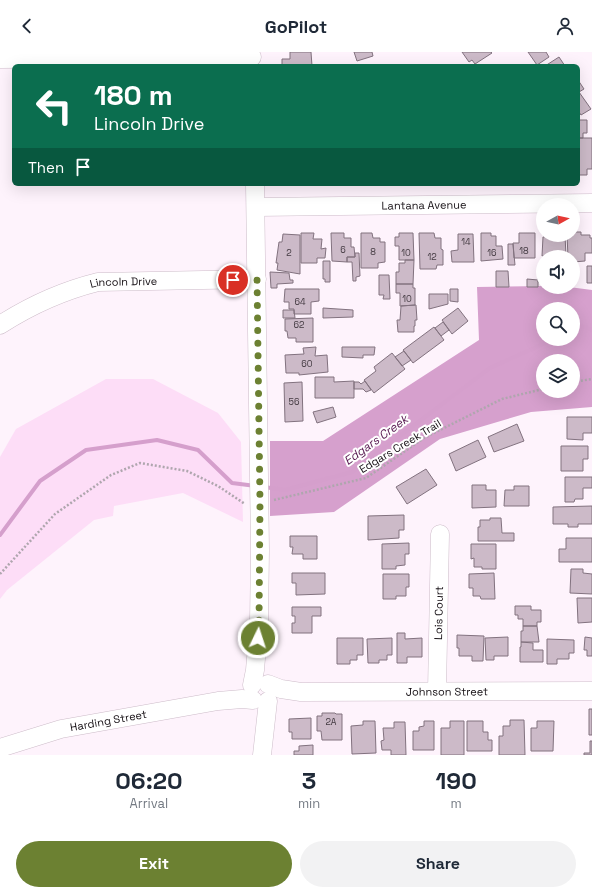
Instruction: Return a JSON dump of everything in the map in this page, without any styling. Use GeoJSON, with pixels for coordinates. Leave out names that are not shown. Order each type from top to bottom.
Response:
{"type":"FeatureCollection","features":[{"type":"Feature","properties":{"kind":"street"},"geometry":{"type":"LineString","coordinates":[[0,59],[252,58]]}},
{"type":"Feature","properties":{"kind":"street"},"geometry":{"type":"LineString","coordinates":[[255,186],[260,503],[259,623],[255,670],[260,693],[262,755]]}},
{"type":"Feature","properties":{"kind":"street","name":"Lantana Avenue"},"geometry":{"type":"LineString","coordinates":[[256,207],[592,203]]}},
{"type":"Feature","properties":{"kind":"street","name":"Lincoln Drive"},"geometry":{"type":"LineString","coordinates":[[0,325],[23,310],[43,301],[82,286],[98,282],[257,279]]}},
{"type":"Feature","properties":{"kind":"street","name":"Lois Court"},"geometry":{"type":"LineString","coordinates":[[437,691],[440,534]]}},
{"type":"Feature","properties":{"kind":"street","name":"Johnson Street"},"geometry":{"type":"LineString","coordinates":[[260,693],[592,691]]}},
{"type":"Feature","properties":{"kind":"street"},"geometry":{"type":"LineString","coordinates":[[259,755],[260,693]]}},
{"type":"Feature","properties":{"kind":"street","name":"Harding Street"},"geometry":{"type":"LineString","coordinates":[[0,748],[61,729],[260,693]]}},
{"type":"Feature","properties":{"kind":"path"},"geometry":{"type":"LineString","coordinates":[[580,381],[592,379]]}},
{"type":"Feature","properties":{"kind":"path","name":"Edgars Creek Trail"},"geometry":{"type":"LineString","coordinates":[[0,574],[55,514],[111,475],[140,463],[187,470],[218,486],[244,504],[271,502],[274,500],[366,478],[424,438],[502,399],[536,391]]}},
{"type":"Feature","properties":{"kind":"shaded area"},"geometry":{"type":"Polygon","coordinates":[[[536,286],[536,294],[580,294],[580,288],[592,290],[592,407],[531,412],[440,439],[334,512],[270,516],[270,441],[323,441],[479,340],[477,287],[536,286]]]}},
{"type":"Feature","properties":{"kind":"shaded area"},"geometry":{"type":"Polygon","coordinates":[[[106,379],[153,379],[218,413],[241,442],[243,522],[183,493],[114,506],[113,516],[94,520],[7,590],[0,599],[0,457],[16,429],[106,379]]]}},
{"type":"Feature","properties":{"kind":"building"},"geometry":{"type":"Polygon","coordinates":[[[290,52],[311,52],[312,64],[282,64],[282,59],[290,59],[290,52]]]}},
{"type":"Feature","properties":{"kind":"building"},"geometry":{"type":"Polygon","coordinates":[[[354,52],[372,52],[373,56],[357,61],[354,52]]]}},
{"type":"Feature","properties":{"kind":"building"},"geometry":{"type":"Polygon","coordinates":[[[462,52],[492,53],[475,64],[472,60],[469,62],[462,52]]]}},
{"type":"Feature","properties":{"kind":"building"},"geometry":{"type":"Polygon","coordinates":[[[528,52],[546,52],[549,57],[536,64],[528,52]]]}},
{"type":"Feature","properties":{"kind":"building"},"geometry":{"type":"Polygon","coordinates":[[[559,57],[564,64],[548,64],[559,57]]]}},
{"type":"Feature","properties":{"kind":"building"},"geometry":{"type":"Polygon","coordinates":[[[580,83],[584,89],[580,91],[580,83]]]}},
{"type":"Feature","properties":{"kind":"building"},"geometry":{"type":"Polygon","coordinates":[[[580,93],[591,109],[581,115],[580,114],[580,93]]]}},
{"type":"Feature","properties":{"kind":"building"},"geometry":{"type":"Polygon","coordinates":[[[580,120],[587,120],[587,133],[583,133],[583,138],[580,138],[580,120]]]}},
{"type":"Feature","properties":{"kind":"building"},"geometry":{"type":"Polygon","coordinates":[[[580,138],[592,138],[592,169],[587,169],[587,175],[580,175],[580,138]]]}},
{"type":"Feature","properties":{"kind":"building"},"geometry":{"type":"Polygon","coordinates":[[[580,232],[581,235],[590,235],[590,238],[592,238],[592,253],[585,253],[585,261],[580,261],[580,250],[568,250],[567,242],[580,242],[580,232]]]}},
{"type":"Feature","properties":{"kind":"building"},"geometry":{"type":"Polygon","coordinates":[[[301,233],[314,233],[313,239],[322,239],[321,249],[326,248],[325,258],[317,258],[317,263],[301,263],[301,233]]]}},
{"type":"Feature","properties":{"kind":"building"},"geometry":{"type":"Polygon","coordinates":[[[331,233],[344,233],[344,238],[351,238],[351,247],[354,247],[355,257],[347,257],[347,262],[332,261],[331,233]]]}},
{"type":"Feature","properties":{"kind":"building"},"geometry":{"type":"Polygon","coordinates":[[[361,233],[372,233],[373,238],[380,238],[380,242],[385,242],[385,262],[378,263],[378,268],[361,268],[361,233]]]}},
{"type":"Feature","properties":{"kind":"building"},"geometry":{"type":"Polygon","coordinates":[[[399,233],[413,233],[414,260],[399,260],[399,246],[395,246],[395,237],[399,237],[399,233]]]}},
{"type":"Feature","properties":{"kind":"building"},"geometry":{"type":"Polygon","coordinates":[[[419,233],[434,233],[435,238],[441,238],[443,265],[437,265],[436,269],[420,269],[419,233]]]}},
{"type":"Feature","properties":{"kind":"building"},"geometry":{"type":"Polygon","coordinates":[[[481,233],[491,233],[491,236],[496,236],[496,246],[502,246],[503,259],[481,261],[481,233]]]}},
{"type":"Feature","properties":{"kind":"building"},"geometry":{"type":"Polygon","coordinates":[[[519,233],[535,233],[535,258],[514,258],[513,243],[519,243],[519,233]]]}},
{"type":"Feature","properties":{"kind":"building"},"geometry":{"type":"Polygon","coordinates":[[[283,234],[300,235],[300,274],[277,270],[278,263],[276,263],[279,242],[282,242],[283,234]]]}},
{"type":"Feature","properties":{"kind":"building"},"geometry":{"type":"Polygon","coordinates":[[[458,234],[473,234],[474,262],[452,262],[451,251],[458,250],[458,234]]]}},
{"type":"Feature","properties":{"kind":"building"},"geometry":{"type":"Polygon","coordinates":[[[543,242],[565,242],[566,250],[542,250],[543,242]]]}},
{"type":"Feature","properties":{"kind":"building"},"geometry":{"type":"Polygon","coordinates":[[[508,244],[513,244],[515,265],[508,265],[508,244]]]}},
{"type":"Feature","properties":{"kind":"building"},"geometry":{"type":"Polygon","coordinates":[[[355,253],[359,253],[360,276],[356,277],[356,281],[353,281],[352,262],[347,262],[347,257],[355,257],[355,253]]]}},
{"type":"Feature","properties":{"kind":"building"},"geometry":{"type":"Polygon","coordinates":[[[405,260],[414,260],[413,284],[396,284],[396,272],[399,272],[399,263],[405,263],[405,260]]]}},
{"type":"Feature","properties":{"kind":"building"},"geometry":{"type":"Polygon","coordinates":[[[323,261],[330,261],[330,282],[325,282],[325,279],[323,279],[323,261]]]}},
{"type":"Feature","properties":{"kind":"building"},"geometry":{"type":"Polygon","coordinates":[[[587,266],[592,266],[592,283],[587,283],[587,266]]]}},
{"type":"Feature","properties":{"kind":"building"},"geometry":{"type":"Polygon","coordinates":[[[496,271],[508,271],[509,287],[496,287],[496,271]]]}},
{"type":"Feature","properties":{"kind":"building"},"geometry":{"type":"Polygon","coordinates":[[[270,272],[289,273],[290,280],[293,280],[293,283],[277,284],[277,288],[271,288],[270,272]]]}},
{"type":"Feature","properties":{"kind":"building"},"geometry":{"type":"Polygon","coordinates":[[[379,275],[389,275],[390,299],[383,299],[384,295],[379,295],[379,275]]]}},
{"type":"Feature","properties":{"kind":"building"},"geometry":{"type":"Polygon","coordinates":[[[527,279],[536,280],[536,287],[527,287],[527,279]]]}},
{"type":"Feature","properties":{"kind":"building"},"geometry":{"type":"Polygon","coordinates":[[[396,284],[413,284],[413,288],[415,288],[415,305],[400,306],[400,293],[396,293],[396,284]]]}},
{"type":"Feature","properties":{"kind":"building"},"geometry":{"type":"Polygon","coordinates":[[[285,289],[319,289],[319,301],[311,302],[311,314],[294,314],[294,309],[289,309],[289,302],[284,302],[285,289]]]}},
{"type":"Feature","properties":{"kind":"building"},"geometry":{"type":"Polygon","coordinates":[[[450,289],[458,289],[458,302],[450,301],[450,289]]]}},
{"type":"Feature","properties":{"kind":"building"},"geometry":{"type":"Polygon","coordinates":[[[429,294],[448,294],[448,304],[429,309],[429,294]]]}},
{"type":"Feature","properties":{"kind":"building"},"geometry":{"type":"Polygon","coordinates":[[[416,305],[417,320],[415,320],[414,332],[398,332],[397,320],[400,320],[401,306],[416,305]]]}},
{"type":"Feature","properties":{"kind":"building"},"geometry":{"type":"Polygon","coordinates":[[[323,308],[353,310],[353,317],[323,318],[323,308]]]}},
{"type":"Feature","properties":{"kind":"building"},"geometry":{"type":"Polygon","coordinates":[[[458,308],[468,321],[452,334],[442,320],[458,308]]]}},
{"type":"Feature","properties":{"kind":"building"},"geometry":{"type":"Polygon","coordinates":[[[283,310],[294,310],[295,318],[283,318],[283,310]]]}},
{"type":"Feature","properties":{"kind":"building"},"geometry":{"type":"Polygon","coordinates":[[[313,318],[313,342],[296,342],[296,338],[288,338],[287,331],[285,331],[285,319],[313,318]]]}},
{"type":"Feature","properties":{"kind":"building"},"geometry":{"type":"Polygon","coordinates":[[[443,322],[449,330],[441,336],[435,328],[443,322]]]}},
{"type":"Feature","properties":{"kind":"building"},"geometry":{"type":"Polygon","coordinates":[[[434,327],[444,340],[413,363],[403,350],[434,327]]]}},
{"type":"Feature","properties":{"kind":"building"},"geometry":{"type":"Polygon","coordinates":[[[316,347],[315,356],[327,355],[328,372],[299,375],[299,373],[286,373],[285,355],[304,354],[303,348],[316,347]]]}},
{"type":"Feature","properties":{"kind":"building"},"geometry":{"type":"Polygon","coordinates":[[[342,347],[375,347],[374,355],[363,355],[363,358],[342,357],[342,347]]]}},
{"type":"Feature","properties":{"kind":"building"},"geometry":{"type":"Polygon","coordinates":[[[404,351],[411,360],[402,366],[395,357],[404,351]]]}},
{"type":"Feature","properties":{"kind":"building"},"geometry":{"type":"Polygon","coordinates":[[[392,353],[405,369],[374,393],[364,380],[376,371],[374,367],[392,353]]]}},
{"type":"Feature","properties":{"kind":"building"},"geometry":{"type":"Polygon","coordinates":[[[315,377],[334,377],[334,382],[354,381],[354,398],[315,398],[315,377]]]}},
{"type":"Feature","properties":{"kind":"building"},"geometry":{"type":"Polygon","coordinates":[[[365,381],[371,390],[366,392],[363,389],[354,389],[354,382],[359,382],[361,384],[365,381]]]}},
{"type":"Feature","properties":{"kind":"building"},"geometry":{"type":"Polygon","coordinates":[[[302,382],[303,421],[285,422],[284,383],[302,382]]]}},
{"type":"Feature","properties":{"kind":"building"},"geometry":{"type":"Polygon","coordinates":[[[333,407],[336,417],[317,423],[313,412],[333,407]]]}},
{"type":"Feature","properties":{"kind":"building"},"geometry":{"type":"Polygon","coordinates":[[[567,417],[592,417],[592,433],[583,433],[583,440],[567,439],[567,417]]]}},
{"type":"Feature","properties":{"kind":"building"},"geometry":{"type":"Polygon","coordinates":[[[517,424],[524,441],[494,452],[488,437],[517,424]]]}},
{"type":"Feature","properties":{"kind":"building"},"geometry":{"type":"Polygon","coordinates":[[[478,440],[486,457],[456,471],[449,454],[478,440]]]}},
{"type":"Feature","properties":{"kind":"building"},"geometry":{"type":"Polygon","coordinates":[[[561,446],[588,446],[588,459],[583,459],[583,471],[561,471],[561,446]]]}},
{"type":"Feature","properties":{"kind":"building"},"geometry":{"type":"Polygon","coordinates":[[[426,469],[437,485],[407,504],[396,487],[426,469]]]}},
{"type":"Feature","properties":{"kind":"building"},"geometry":{"type":"Polygon","coordinates":[[[565,477],[592,477],[592,488],[583,488],[583,499],[575,499],[574,502],[565,502],[565,477]]]}},
{"type":"Feature","properties":{"kind":"building"},"geometry":{"type":"Polygon","coordinates":[[[472,485],[486,485],[486,490],[496,490],[496,507],[472,508],[472,485]]]}},
{"type":"Feature","properties":{"kind":"building"},"geometry":{"type":"Polygon","coordinates":[[[514,486],[529,486],[529,506],[504,506],[505,490],[514,490],[514,486]]]}},
{"type":"Feature","properties":{"kind":"building"},"geometry":{"type":"Polygon","coordinates":[[[592,506],[592,524],[578,524],[578,527],[568,527],[568,524],[553,524],[553,507],[592,506]]]}},
{"type":"Feature","properties":{"kind":"building"},"geometry":{"type":"Polygon","coordinates":[[[404,515],[404,530],[399,530],[399,538],[368,540],[368,516],[404,515]]]}},
{"type":"Feature","properties":{"kind":"building"},"geometry":{"type":"Polygon","coordinates":[[[490,518],[501,518],[502,533],[514,533],[514,541],[478,541],[478,527],[480,527],[480,520],[490,520],[490,518]]]}},
{"type":"Feature","properties":{"kind":"building"},"geometry":{"type":"Polygon","coordinates":[[[290,536],[317,536],[317,559],[303,559],[303,554],[292,554],[293,547],[290,547],[290,536]]]}},
{"type":"Feature","properties":{"kind":"building"},"geometry":{"type":"Polygon","coordinates":[[[566,538],[592,538],[592,562],[559,562],[559,549],[566,549],[566,538]]]}},
{"type":"Feature","properties":{"kind":"building"},"geometry":{"type":"Polygon","coordinates":[[[409,543],[409,554],[405,554],[405,565],[396,566],[396,569],[382,569],[382,544],[409,543]]]}},
{"type":"Feature","properties":{"kind":"building"},"geometry":{"type":"Polygon","coordinates":[[[471,544],[496,544],[496,569],[482,569],[482,567],[474,567],[474,558],[471,559],[471,544]]]}},
{"type":"Feature","properties":{"kind":"building"},"geometry":{"type":"Polygon","coordinates":[[[571,569],[583,569],[583,573],[592,574],[592,594],[570,593],[571,569]]]}},
{"type":"Feature","properties":{"kind":"building"},"geometry":{"type":"Polygon","coordinates":[[[292,573],[325,573],[325,594],[296,595],[296,583],[292,583],[292,573]]]}},
{"type":"Feature","properties":{"kind":"building"},"geometry":{"type":"Polygon","coordinates":[[[494,573],[495,599],[481,599],[480,596],[473,596],[473,588],[469,588],[469,574],[494,573]]]}},
{"type":"Feature","properties":{"kind":"building"},"geometry":{"type":"Polygon","coordinates":[[[383,574],[409,574],[409,587],[406,587],[406,596],[396,596],[396,599],[383,599],[383,574]]]}},
{"type":"Feature","properties":{"kind":"building"},"geometry":{"type":"Polygon","coordinates":[[[577,598],[592,598],[592,622],[578,623],[577,598]]]}},
{"type":"Feature","properties":{"kind":"building"},"geometry":{"type":"Polygon","coordinates":[[[515,606],[531,606],[531,610],[541,610],[541,622],[537,622],[537,626],[523,626],[523,619],[518,619],[518,615],[515,615],[515,606]]]}},
{"type":"Feature","properties":{"kind":"building"},"geometry":{"type":"Polygon","coordinates":[[[292,607],[321,607],[321,616],[312,616],[312,633],[292,633],[292,623],[295,623],[295,616],[292,616],[292,607]]]}},
{"type":"Feature","properties":{"kind":"building"},"geometry":{"type":"Polygon","coordinates":[[[523,626],[537,626],[539,642],[521,642],[521,631],[523,631],[523,626]]]}},
{"type":"Feature","properties":{"kind":"building"},"geometry":{"type":"Polygon","coordinates":[[[397,633],[405,633],[405,639],[422,638],[422,657],[407,657],[407,663],[397,663],[397,633]]]}},
{"type":"Feature","properties":{"kind":"building"},"geometry":{"type":"Polygon","coordinates":[[[457,635],[484,636],[483,661],[472,661],[472,656],[459,656],[459,648],[457,648],[457,635]]]}},
{"type":"Feature","properties":{"kind":"building"},"geometry":{"type":"Polygon","coordinates":[[[508,637],[508,656],[494,656],[494,660],[486,660],[485,638],[508,637]]]}},
{"type":"Feature","properties":{"kind":"building"},"geometry":{"type":"Polygon","coordinates":[[[585,637],[592,638],[592,656],[587,656],[587,650],[584,650],[585,637]]]}},
{"type":"Feature","properties":{"kind":"building"},"geometry":{"type":"Polygon","coordinates":[[[337,638],[363,638],[363,655],[357,655],[357,660],[350,660],[350,664],[337,664],[337,638]]]}},
{"type":"Feature","properties":{"kind":"building"},"geometry":{"type":"Polygon","coordinates":[[[392,638],[392,655],[387,655],[387,660],[379,660],[379,663],[368,663],[367,639],[392,638]]]}},
{"type":"Feature","properties":{"kind":"building"},"geometry":{"type":"Polygon","coordinates":[[[547,639],[574,640],[574,653],[569,653],[569,659],[557,659],[557,664],[547,664],[547,639]]]}},
{"type":"Feature","properties":{"kind":"building"},"geometry":{"type":"Polygon","coordinates":[[[521,642],[533,643],[533,650],[543,650],[543,662],[520,662],[521,642]]]}},
{"type":"Feature","properties":{"kind":"building"},"geometry":{"type":"Polygon","coordinates":[[[589,709],[592,709],[592,735],[589,735],[589,709]]]}},
{"type":"Feature","properties":{"kind":"building"},"geometry":{"type":"Polygon","coordinates":[[[322,713],[342,714],[342,740],[322,740],[321,731],[317,731],[317,716],[322,716],[322,713]]]}},
{"type":"Feature","properties":{"kind":"building"},"geometry":{"type":"Polygon","coordinates":[[[311,718],[311,739],[292,739],[292,732],[289,732],[289,719],[311,718]]]}},
{"type":"Feature","properties":{"kind":"building"},"geometry":{"type":"Polygon","coordinates":[[[510,720],[524,720],[525,755],[499,755],[499,736],[503,736],[503,726],[510,726],[510,720]]]}},
{"type":"Feature","properties":{"kind":"building"},"geometry":{"type":"Polygon","coordinates":[[[363,721],[375,721],[376,753],[352,754],[351,726],[363,725],[363,721]]]}},
{"type":"Feature","properties":{"kind":"building"},"geometry":{"type":"Polygon","coordinates":[[[424,721],[434,721],[434,750],[413,750],[413,731],[419,731],[419,727],[424,726],[424,721]]]}},
{"type":"Feature","properties":{"kind":"building"},"geometry":{"type":"Polygon","coordinates":[[[450,721],[464,721],[464,755],[441,755],[441,728],[450,728],[450,721]]]}},
{"type":"Feature","properties":{"kind":"building"},"geometry":{"type":"Polygon","coordinates":[[[467,721],[483,721],[483,732],[488,732],[488,740],[492,740],[492,751],[467,751],[467,721]]]}},
{"type":"Feature","properties":{"kind":"building"},"geometry":{"type":"Polygon","coordinates":[[[537,721],[554,721],[553,751],[531,751],[531,728],[537,728],[537,721]]]}},
{"type":"Feature","properties":{"kind":"building"},"geometry":{"type":"Polygon","coordinates":[[[394,722],[405,722],[406,755],[391,755],[391,750],[382,750],[381,741],[384,740],[383,728],[394,728],[394,722]]]}},
{"type":"Feature","properties":{"kind":"building"},"geometry":{"type":"Polygon","coordinates":[[[590,741],[592,741],[592,755],[584,755],[584,753],[590,753],[590,741]]]}},
{"type":"Feature","properties":{"kind":"building"},"geometry":{"type":"Polygon","coordinates":[[[313,745],[313,755],[294,755],[294,751],[299,751],[299,746],[313,745]]]}},
{"type":"Feature","properties":{"kind":"waterway","name":"Edgars Creek"},"geometry":{"type":"LineString","coordinates":[[580,327],[582,326],[592,330]]}},
{"type":"Feature","properties":{"kind":"waterway","name":"Edgars Creek"},"geometry":{"type":"LineString","coordinates":[[264,487],[285,490],[352,472],[490,368],[539,346]]}},
{"type":"Feature","properties":{"kind":"waterway","name":"Edgars Creek"},"geometry":{"type":"LineString","coordinates":[[0,535],[40,481],[86,450],[157,440],[198,450],[232,483],[256,486]]}},
{"type":"Feature","properties":{"kind":"route"},"geometry":{"type":"LineString","coordinates":[[233,280],[257,279],[260,519],[258,638]]}}]}
